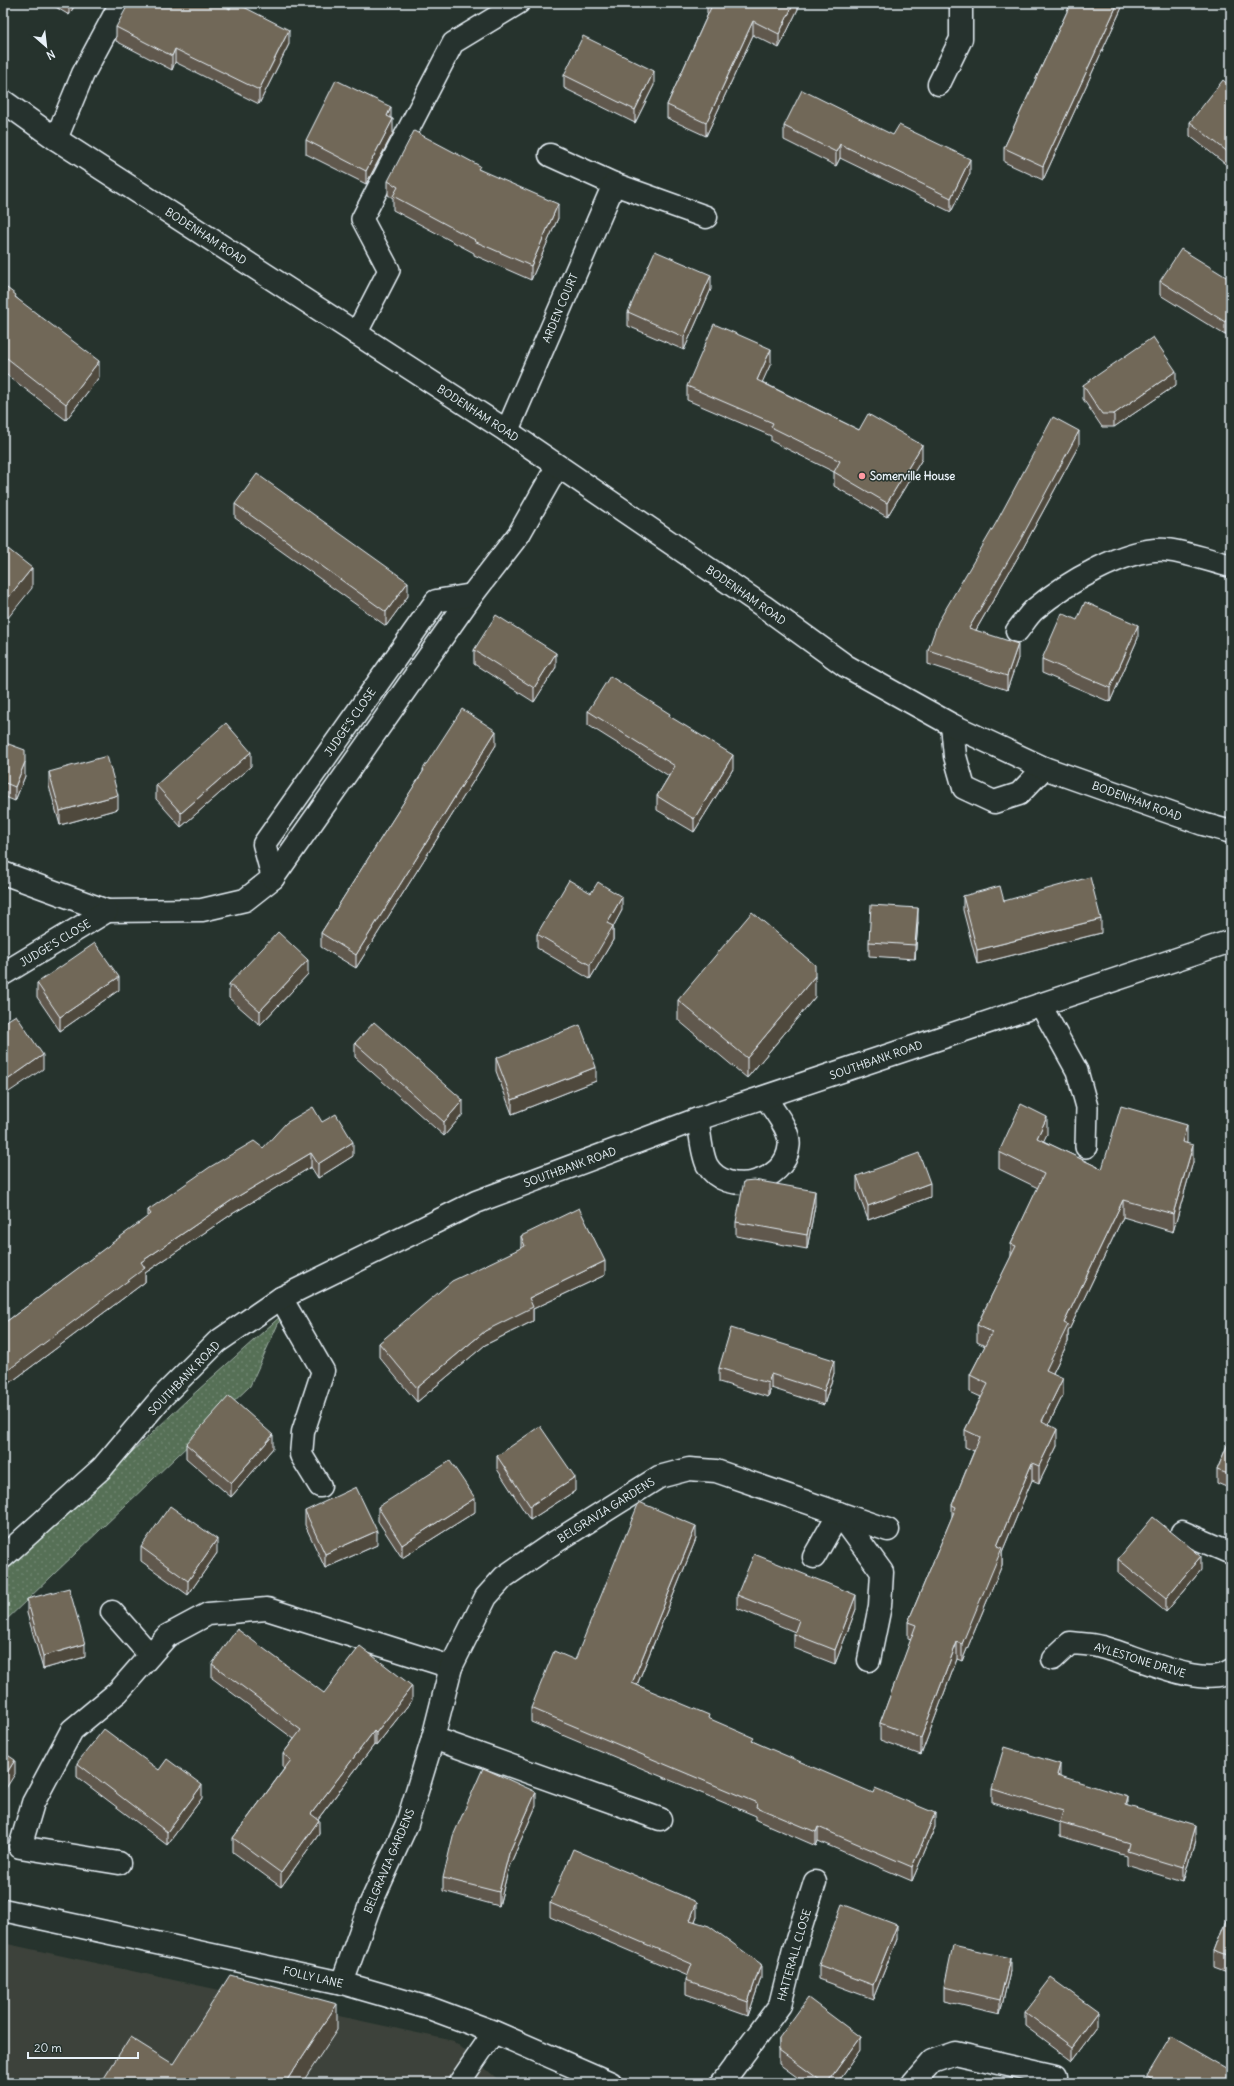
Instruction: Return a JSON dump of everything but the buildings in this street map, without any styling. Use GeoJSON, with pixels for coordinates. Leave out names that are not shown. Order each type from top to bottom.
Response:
{"type":"FeatureCollection","features":[{"type":"Feature","properties":{"kind":"street"},"geometry":{"type":"LineString","coordinates":[[56,139],[83,74],[120,3]]}},
{"type":"Feature","properties":{"kind":"street"},"geometry":{"type":"LineString","coordinates":[[939,84],[961,39],[961,3]]}},
{"type":"Feature","properties":{"kind":"street","name":"BODENHAM ROAD"},"geometry":{"type":"LineString","coordinates":[[3,101],[56,139],[507,431],[557,467],[757,602],[846,666],[952,725],[1044,768],[1203,824],[1231,832]]}},
{"type":"Feature","properties":{"kind":"street"},"geometry":{"type":"LineString","coordinates":[[550,155],[614,184],[706,218]]}},
{"type":"Feature","properties":{"kind":"street","name":"ARDEN COURT"},"geometry":{"type":"LineString","coordinates":[[507,431],[614,184]]}},
{"type":"Feature","properties":{"kind":"street","name":"JUDGE'S CLOSE"},"geometry":{"type":"LineString","coordinates":[[3,873],[107,911],[202,910],[245,900],[273,878],[264,844],[436,601],[472,595],[519,534],[557,467]]}},
{"type":"Feature","properties":{"kind":"street"},"geometry":{"type":"LineString","coordinates":[[1017,631],[1034,610],[1073,581],[1114,562],[1143,552],[1166,550],[1231,566]]}},
{"type":"Feature","properties":{"kind":"street"},"geometry":{"type":"LineString","coordinates":[[952,725],[955,756],[964,788],[994,802],[1019,794],[1044,768]]}},
{"type":"Feature","properties":{"kind":"street","name":"JUDGE'S CLOSE"},"geometry":{"type":"LineString","coordinates":[[3,974],[107,911]]}},
{"type":"Feature","properties":{"kind":"street","name":"SOUTHBANK ROAD"},"geometry":{"type":"LineString","coordinates":[[3,1557],[102,1468],[163,1396],[218,1342],[281,1298],[476,1202],[698,1120],[1231,941]]}},
{"type":"Feature","properties":{"kind":"street"},"geometry":{"type":"LineString","coordinates":[[281,1298],[323,1371],[303,1432],[301,1455],[320,1486]]}},
{"type":"Feature","properties":{"kind":"street","name":"BELGRAVIA GARDENS"},"geometry":{"type":"LineString","coordinates":[[342,1983],[370,1905],[407,1824],[433,1738],[451,1667],[486,1597],[504,1577],[548,1546],[659,1477],[689,1469],[716,1471],[888,1530]]}},
{"type":"Feature","properties":{"kind":"street"},"geometry":{"type":"LineString","coordinates":[[814,1557],[838,1513],[882,1572],[880,1606],[869,1660]]}},
{"type":"Feature","properties":{"kind":"street"},"geometry":{"type":"LineString","coordinates":[[1182,1532],[1231,1553]]}},
{"type":"Feature","properties":{"kind":"street"},"geometry":{"type":"LineString","coordinates":[[119,1863],[11,1846],[72,1730],[118,1692],[167,1636],[208,1614],[267,1609],[451,1667]]}},
{"type":"Feature","properties":{"kind":"street"},"geometry":{"type":"LineString","coordinates":[[112,1612],[150,1655]]}},
{"type":"Feature","properties":{"kind":"street","name":"AYLESTONE DRIVE"},"geometry":{"type":"LineString","coordinates":[[1053,1659],[1070,1643],[1100,1646],[1195,1677],[1225,1676],[1231,1671]]}},
{"type":"Feature","properties":{"kind":"street"},"geometry":{"type":"LineString","coordinates":[[433,1738],[660,1819]]}},
{"type":"Feature","properties":{"kind":"street","name":"HATTERALL CLOSE"},"geometry":{"type":"LineString","coordinates":[[722,2083],[780,2005],[794,1949],[815,1882]]}},
{"type":"Feature","properties":{"kind":"street","name":"FOLLY LANE"},"geometry":{"type":"LineString","coordinates":[[3,1910],[342,1983],[432,2009],[494,2032],[611,2083]]}},
{"type":"Feature","properties":{"kind":"street"},"geometry":{"type":"LineString","coordinates":[[913,2083],[932,2061],[956,2053],[1056,2076]]}},
{"type":"Feature","properties":{"kind":"lane"},"geometry":{"type":"LineString","coordinates":[[356,334],[389,270],[362,219],[453,43],[519,3]]}},
{"type":"Feature","properties":{"kind":"lane"},"geometry":{"type":"LineString","coordinates":[[1040,1004],[1076,1071],[1087,1107],[1086,1147]]}},
{"type":"Feature","properties":{"kind":"lane"},"geometry":{"type":"LineString","coordinates":[[698,1120],[707,1165],[718,1176],[733,1184],[760,1181],[777,1172],[785,1162],[790,1145],[786,1131],[765,1097]]}},
{"type":"Feature","properties":{"kind":"lane"},"geometry":{"type":"LineString","coordinates":[[459,2083],[494,2032]]}},
{"type":"Feature","properties":{"kind":"shaded area"},"geometry":{"type":"Polygon","coordinates":[[[3,1943],[454,2041],[502,2083],[3,2083],[3,1943]]]}},
{"type":"Feature","properties":{"kind":"green space"},"geometry":{"type":"Polygon","coordinates":[[[282,1315],[250,1386],[3,1623],[3,1574],[188,1399],[282,1315]]]}},
{"type":"Feature","properties":{"kind":"place","name":"Somerville House"},"geometry":{"type":"Point","coordinates":[862,476]}}]}
